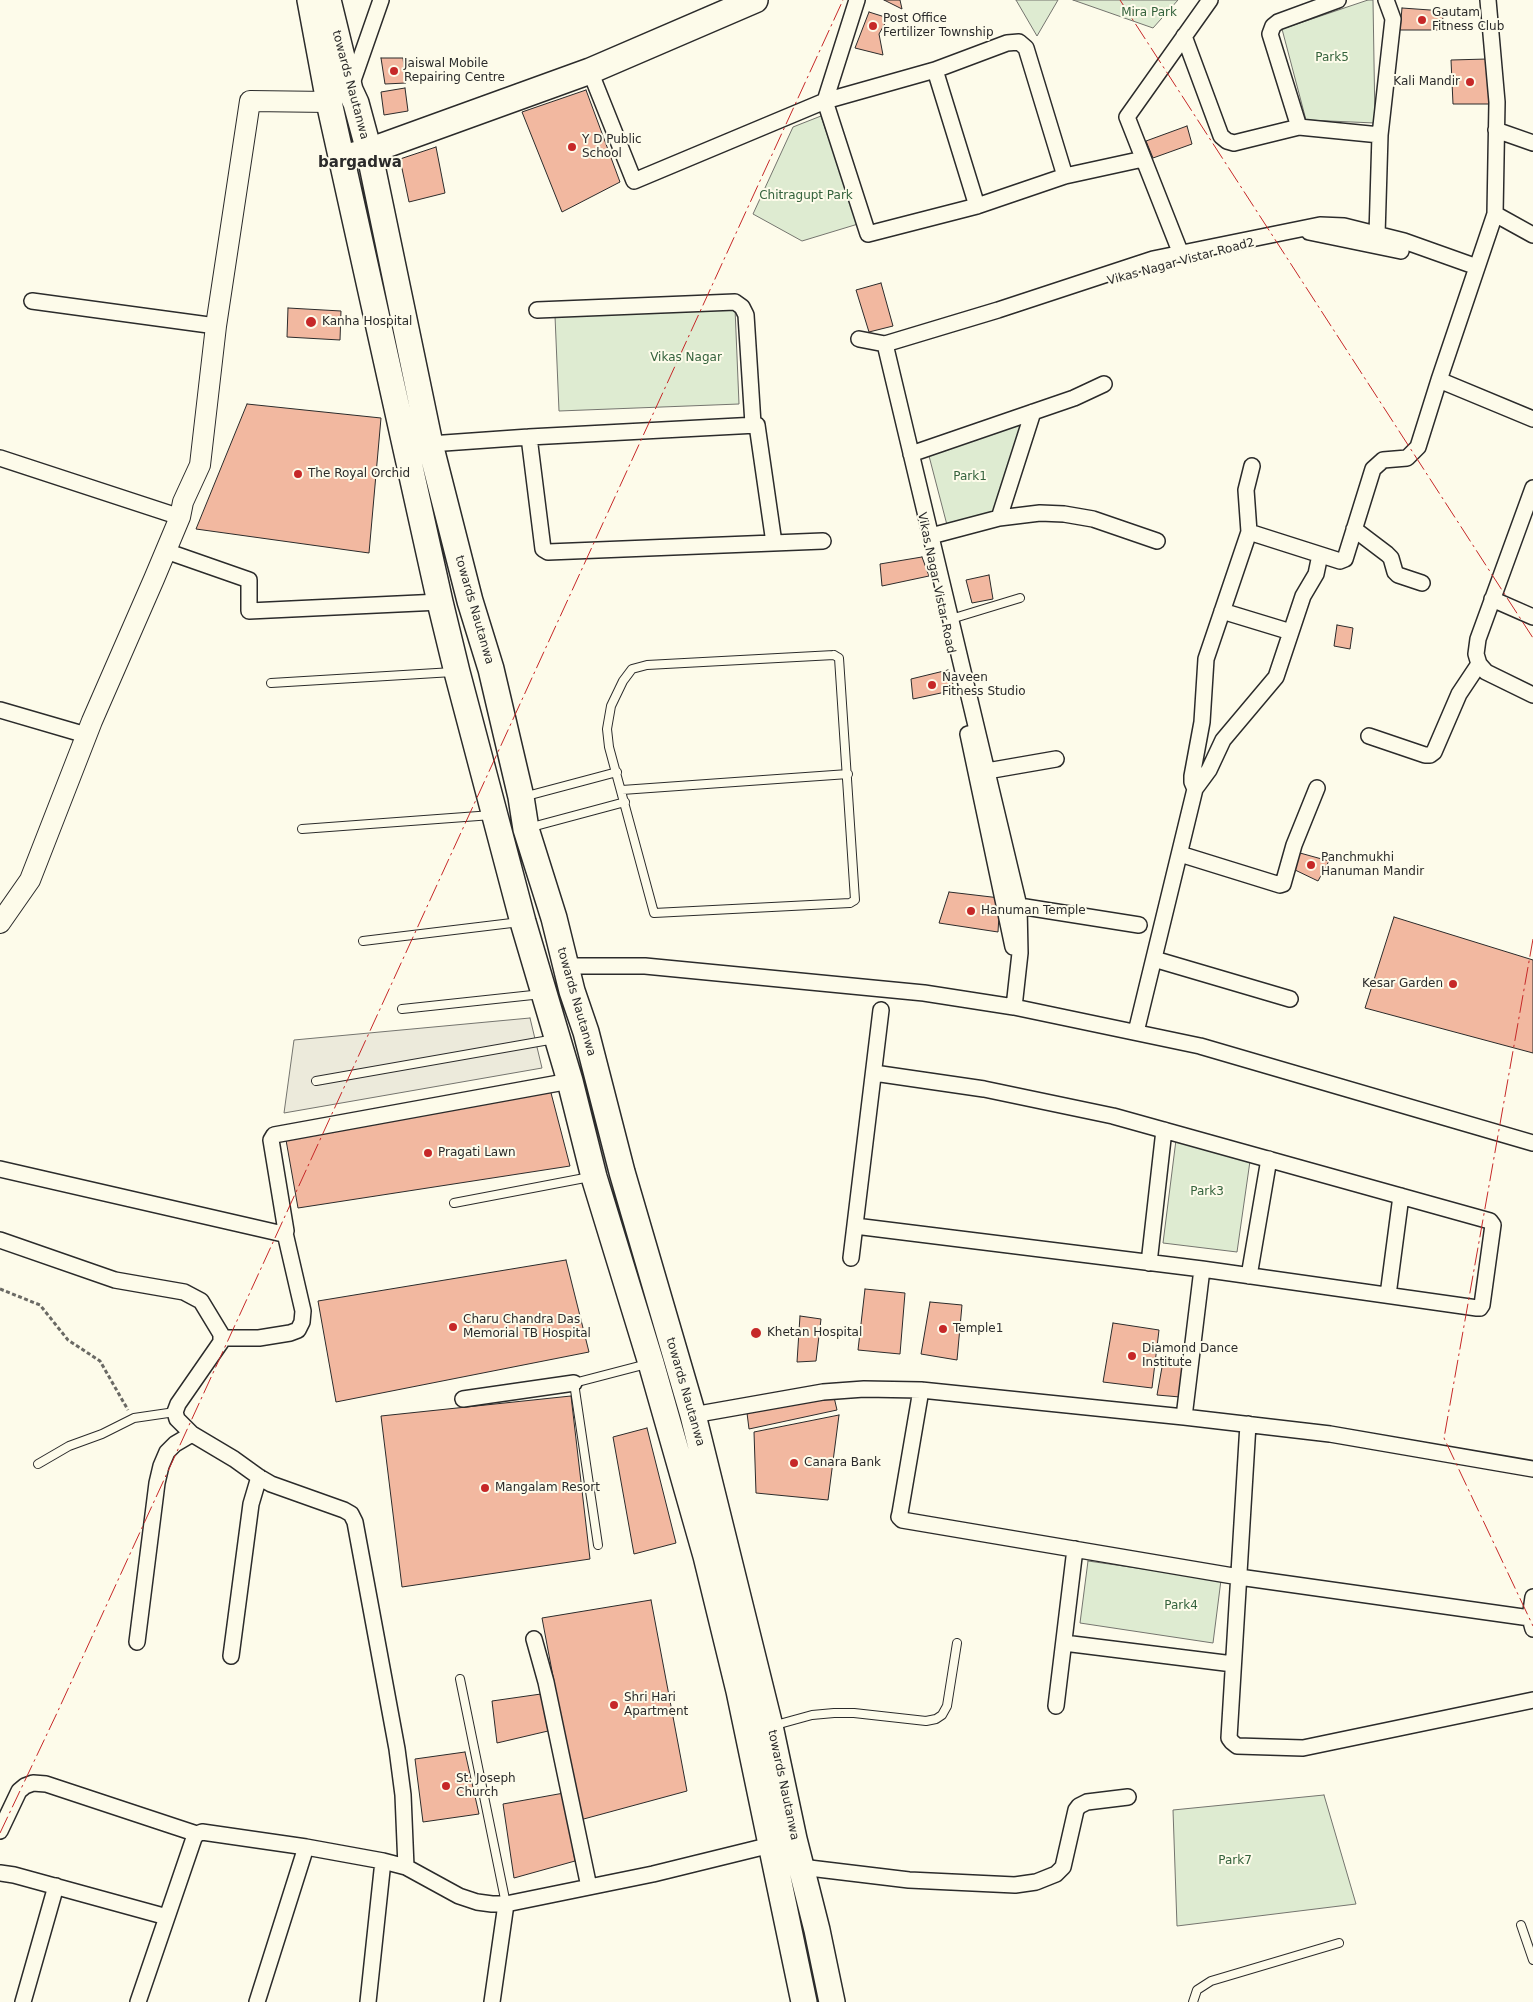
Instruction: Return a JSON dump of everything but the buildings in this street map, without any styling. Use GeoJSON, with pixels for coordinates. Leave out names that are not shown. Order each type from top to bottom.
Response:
{"type":"FeatureCollection","features":[{"type":"Feature","properties":{"kind":"main road"},"geometry":{"type":"LineString","coordinates":[[310,0],[340,96],[342,157],[457,672],[523,922],[570,1081],[594,1177],[651,1363],[706,1556],[739,1691],[804,2002]]}},
{"type":"Feature","properties":{"kind":"main road","name":"towards Nautanwa"},"geometry":{"type":"LineString","coordinates":[[328,0],[340,96],[356,102],[369,151],[430,444],[470,601],[491,669],[522,797],[526,828],[554,918],[565,966],[586,1032],[622,1172],[693,1415],[770,1726],[832,2002]]}},
{"type":"Feature","properties":{"kind":"main road"},"geometry":{"type":"LineString","coordinates":[[342,157],[369,151],[590,71],[716,8],[754,0]]}},
{"type":"Feature","properties":{"kind":"street"},"geometry":{"type":"LineString","coordinates":[[0,923],[30,880],[86,735],[180,517],[183,502],[200,465],[216,326],[250,100],[340,96],[381,0]]}},
{"type":"Feature","properties":{"kind":"street"},"geometry":{"type":"LineString","coordinates":[[858,0],[825,101],[868,234],[977,206],[1065,176],[1143,159]]}},
{"type":"Feature","properties":{"kind":"street"},"geometry":{"type":"LineString","coordinates":[[1182,254],[1127,117],[1210,0]]}},
{"type":"Feature","properties":{"kind":"street"},"geometry":{"type":"LineString","coordinates":[[1299,127],[1270,34],[1273,26],[1278,22],[1338,0]]}},
{"type":"Feature","properties":{"kind":"street"},"geometry":{"type":"LineString","coordinates":[[1377,235],[1380,135],[1393,20],[1386,0]]}},
{"type":"Feature","properties":{"kind":"street"},"geometry":{"type":"LineString","coordinates":[[1249,532],[1340,561],[1345,559],[1373,469],[1383,460],[1406,458],[1413,454],[1418,447],[1472,265],[1495,214],[1497,102],[1488,0]]}},
{"type":"Feature","properties":{"kind":"street"},"geometry":{"type":"LineString","coordinates":[[1184,36],[1221,136],[1227,141],[1234,143],[1299,127],[1380,135]]}},
{"type":"Feature","properties":{"kind":"street"},"geometry":{"type":"LineString","coordinates":[[590,71],[634,181],[825,101],[935,70],[1007,43],[1019,42],[1026,48],[1065,176]]}},
{"type":"Feature","properties":{"kind":"street"},"geometry":{"type":"LineString","coordinates":[[935,70],[977,206]]}},
{"type":"Feature","properties":{"kind":"street"},"geometry":{"type":"LineString","coordinates":[[1496,130],[1533,143]]}},
{"type":"Feature","properties":{"kind":"street"},"geometry":{"type":"LineString","coordinates":[[1495,214],[1533,236]]}},
{"type":"Feature","properties":{"kind":"street"},"geometry":{"type":"LineString","coordinates":[[858,339],[891,342],[998,310],[1154,259],[1320,225],[1344,226],[1404,241],[1472,265]]}},
{"type":"Feature","properties":{"kind":"street","name":"Vikas Nagar Vistar Road2"},"geometry":{"type":"LineString","coordinates":[[891,342],[1297,230],[1472,265]]}},
{"type":"Feature","properties":{"kind":"street"},"geometry":{"type":"LineString","coordinates":[[32,301],[216,326]]}},
{"type":"Feature","properties":{"kind":"street"},"geometry":{"type":"LineString","coordinates":[[537,310],[735,302],[742,307],[746,315],[753,424]]}},
{"type":"Feature","properties":{"kind":"street"},"geometry":{"type":"LineString","coordinates":[[891,342],[911,454],[1019,906],[1020,953],[1014,1007]]}},
{"type":"Feature","properties":{"kind":"street","name":"Vikas Nagar Vistar Road"},"geometry":{"type":"LineString","coordinates":[[891,342],[1018,969]]}},
{"type":"Feature","properties":{"kind":"street"},"geometry":{"type":"LineString","coordinates":[[1439,380],[1533,419]]}},
{"type":"Feature","properties":{"kind":"street"},"geometry":{"type":"LineString","coordinates":[[911,454],[1074,398],[1104,384]]}},
{"type":"Feature","properties":{"kind":"street"},"geometry":{"type":"LineString","coordinates":[[999,518],[1033,412]]}},
{"type":"Feature","properties":{"kind":"street"},"geometry":{"type":"LineString","coordinates":[[430,444],[757,425],[759,428],[774,543]]}},
{"type":"Feature","properties":{"kind":"street"},"geometry":{"type":"LineString","coordinates":[[529,437],[543,549],[545,550],[823,541]]}},
{"type":"Feature","properties":{"kind":"street"},"geometry":{"type":"LineString","coordinates":[[0,458],[180,517]]}},
{"type":"Feature","properties":{"kind":"street"},"geometry":{"type":"LineString","coordinates":[[1195,789],[1192,776],[1202,722],[1206,659],[1249,532],[1246,490],[1252,466]]}},
{"type":"Feature","properties":{"kind":"street"},"geometry":{"type":"LineString","coordinates":[[1533,488],[1478,639],[1476,654],[1479,664],[1486,672],[1533,695]]}},
{"type":"Feature","properties":{"kind":"street"},"geometry":{"type":"LineString","coordinates":[[931,536],[999,518],[1040,513],[1064,514],[1093,519],[1157,540]]}},
{"type":"Feature","properties":{"kind":"street"},"geometry":{"type":"LineString","coordinates":[[1354,529],[1387,554],[1398,576],[1422,584]]}},
{"type":"Feature","properties":{"kind":"street"},"geometry":{"type":"LineString","coordinates":[[166,550],[249,580],[249,611],[440,602]]}},
{"type":"Feature","properties":{"kind":"street"},"geometry":{"type":"LineString","coordinates":[[1136,1032],[1195,789],[1209,770],[1223,740],[1276,677],[1303,596],[1316,574],[1320,555]]}},
{"type":"Feature","properties":{"kind":"street"},"geometry":{"type":"LineString","coordinates":[[1492,599],[1533,617]]}},
{"type":"Feature","properties":{"kind":"street"},"geometry":{"type":"LineString","coordinates":[[1222,611],[1291,632]]}},
{"type":"Feature","properties":{"kind":"street"},"geometry":{"type":"LineString","coordinates":[[1368,736],[1424,755],[1434,752],[1459,694],[1479,664]]}},
{"type":"Feature","properties":{"kind":"street"},"geometry":{"type":"LineString","coordinates":[[0,710],[86,735]]}},
{"type":"Feature","properties":{"kind":"street"},"geometry":{"type":"LineString","coordinates":[[987,771],[1056,759]]}},
{"type":"Feature","properties":{"kind":"street"},"geometry":{"type":"LineString","coordinates":[[1180,854],[1280,885],[1284,884],[1294,845],[1317,788]]}},
{"type":"Feature","properties":{"kind":"street"},"geometry":{"type":"LineString","coordinates":[[1019,906],[1139,925]]}},
{"type":"Feature","properties":{"kind":"street"},"geometry":{"type":"LineString","coordinates":[[1154,959],[1290,999]]}},
{"type":"Feature","properties":{"kind":"street"},"geometry":{"type":"LineString","coordinates":[[565,966],[645,966],[924,993],[1014,1007],[1200,1046],[1533,1143]]}},
{"type":"Feature","properties":{"kind":"street"},"geometry":{"type":"LineString","coordinates":[[851,1258],[881,1010]]}},
{"type":"Feature","properties":{"kind":"street"},"geometry":{"type":"LineString","coordinates":[[856,1226],[1149,1262],[1480,1308],[1493,1225],[1490,1221],[1113,1116],[984,1089],[874,1073]]}},
{"type":"Feature","properties":{"kind":"street"},"geometry":{"type":"LineString","coordinates":[[221,1338],[259,1338],[290,1333],[298,1330],[302,1322],[303,1311],[285,1233],[271,1140],[274,1136],[570,1081]]}},
{"type":"Feature","properties":{"kind":"street"},"geometry":{"type":"LineString","coordinates":[[1149,1262],[1164,1130]]}},
{"type":"Feature","properties":{"kind":"street"},"geometry":{"type":"LineString","coordinates":[[1249,1276],[1269,1159]]}},
{"type":"Feature","properties":{"kind":"street"},"geometry":{"type":"LineString","coordinates":[[0,1169],[285,1233]]}},
{"type":"Feature","properties":{"kind":"street"},"geometry":{"type":"LineString","coordinates":[[1388,1296],[1401,1196]]}},
{"type":"Feature","properties":{"kind":"street"},"geometry":{"type":"LineString","coordinates":[[0,1240],[114,1280],[184,1292],[201,1301],[218,1329],[221,1342],[178,1404],[177,1420],[192,1434],[271,1484],[351,1514],[355,1522],[397,1749],[403,1795],[406,1868]]}},
{"type":"Feature","properties":{"kind":"street"},"geometry":{"type":"LineString","coordinates":[[1184,1417],[1202,1269]]}},
{"type":"Feature","properties":{"kind":"street"},"geometry":{"type":"LineString","coordinates":[[463,1399],[574,1383]]}},
{"type":"Feature","properties":{"kind":"street"},"geometry":{"type":"LineString","coordinates":[[693,1415],[823,1392],[864,1388],[921,1390],[1330,1434],[1533,1469]]}},
{"type":"Feature","properties":{"kind":"street"},"geometry":{"type":"LineString","coordinates":[[921,1390],[899,1517],[902,1520],[1238,1577],[1531,1623],[1533,1597]]}},
{"type":"Feature","properties":{"kind":"street"},"geometry":{"type":"LineString","coordinates":[[1248,1424],[1229,1738],[1237,1746],[1303,1748],[1533,1700]]}},
{"type":"Feature","properties":{"kind":"street"},"geometry":{"type":"LineString","coordinates":[[137,1642],[161,1466],[167,1452],[175,1444],[192,1434]]}},
{"type":"Feature","properties":{"kind":"street"},"geometry":{"type":"LineString","coordinates":[[231,1656],[251,1504],[259,1477]]}},
{"type":"Feature","properties":{"kind":"street"},"geometry":{"type":"LineString","coordinates":[[1056,1706],[1075,1549]]}},
{"type":"Feature","properties":{"kind":"street"},"geometry":{"type":"LineString","coordinates":[[534,1639],[546,1682],[589,1887]]}},
{"type":"Feature","properties":{"kind":"street"},"geometry":{"type":"LineString","coordinates":[[1064,1643],[1233,1664]]}},
{"type":"Feature","properties":{"kind":"street"},"geometry":{"type":"LineString","coordinates":[[0,1832],[19,1791],[33,1783],[46,1784],[197,1834],[202,1832],[306,1847],[382,1861],[406,1868],[458,1896],[477,1902],[506,1904],[652,1874],[772,1845]]}},
{"type":"Feature","properties":{"kind":"street"},"geometry":{"type":"LineString","coordinates":[[801,1867],[909,1880],[1015,1885],[1036,1882],[1056,1874],[1063,1868],[1076,1810],[1080,1806],[1087,1802],[1128,1797]]}},
{"type":"Feature","properties":{"kind":"street"},"geometry":{"type":"LineString","coordinates":[[138,2002],[194,1838],[197,1834]]}},
{"type":"Feature","properties":{"kind":"street"},"geometry":{"type":"LineString","coordinates":[[257,2002],[306,1847]]}},
{"type":"Feature","properties":{"kind":"street"},"geometry":{"type":"LineString","coordinates":[[368,2002],[382,1861]]}},
{"type":"Feature","properties":{"kind":"street"},"geometry":{"type":"LineString","coordinates":[[0,1873],[56,1886],[167,1917]]}},
{"type":"Feature","properties":{"kind":"street"},"geometry":{"type":"LineString","coordinates":[[22,2002],[56,1886]]}},
{"type":"Feature","properties":{"kind":"street"},"geometry":{"type":"LineString","coordinates":[[492,2002],[506,1904]]}},
{"type":"Feature","properties":{"kind":"lane"},"geometry":{"type":"LineString","coordinates":[[950,619],[1020,598]]}},
{"type":"Feature","properties":{"kind":"lane"},"geometry":{"type":"LineString","coordinates":[[834,655],[839,658],[856,897],[850,903],[654,913],[616,772],[609,747],[608,717],[623,680],[632,669],[647,665],[834,655]]}},
{"type":"Feature","properties":{"kind":"lane"},"geometry":{"type":"LineString","coordinates":[[271,683],[457,672]]}},
{"type":"Feature","properties":{"kind":"lane"},"geometry":{"type":"LineString","coordinates":[[522,797],[616,772]]}},
{"type":"Feature","properties":{"kind":"lane"},"geometry":{"type":"LineString","coordinates":[[622,790],[848,774]]}},
{"type":"Feature","properties":{"kind":"lane"},"geometry":{"type":"LineString","coordinates":[[526,828],[625,802]]}},
{"type":"Feature","properties":{"kind":"lane"},"geometry":{"type":"LineString","coordinates":[[302,828],[496,815]]}},
{"type":"Feature","properties":{"kind":"lane"},"geometry":{"type":"LineString","coordinates":[[363,941],[523,922]]}},
{"type":"Feature","properties":{"kind":"lane"},"geometry":{"type":"LineString","coordinates":[[402,1009],[543,994]]}},
{"type":"Feature","properties":{"kind":"lane"},"geometry":{"type":"LineString","coordinates":[[316,1081],[558,1038]]}},
{"type":"Feature","properties":{"kind":"lane"},"geometry":{"type":"LineString","coordinates":[[454,1203],[594,1177]]}},
{"type":"Feature","properties":{"kind":"lane"},"geometry":{"type":"LineString","coordinates":[[598,1545],[574,1383],[651,1363]]}},
{"type":"Feature","properties":{"kind":"lane"},"geometry":{"type":"LineString","coordinates":[[38,1464],[69,1446],[102,1434],[134,1418],[176,1412]]}},
{"type":"Feature","properties":{"kind":"lane"},"geometry":{"type":"LineString","coordinates":[[770,1726],[834,1713],[854,1713],[926,1722],[936,1720],[942,1715],[947,1706],[957,1643]]}},
{"type":"Feature","properties":{"kind":"lane"},"geometry":{"type":"LineString","coordinates":[[460,1679],[506,1904]]}},
{"type":"Feature","properties":{"kind":"lane"},"geometry":{"type":"LineString","coordinates":[[1521,1925],[1533,1960]]}},
{"type":"Feature","properties":{"kind":"lane"},"geometry":{"type":"LineString","coordinates":[[1193,2002],[1197,1990],[1211,1981],[1339,1943]]}},
{"type":"Feature","properties":{"kind":"path"},"geometry":{"type":"LineString","coordinates":[[0,1289],[40,1305],[68,1340],[100,1361],[134,1418]]}},
{"type":"Feature","properties":{"kind":"green space"},"geometry":{"type":"Polygon","coordinates":[[[1016,0],[1058,0],[1037,36],[1016,0]]]}},
{"type":"Feature","properties":{"kind":"green space","name":"Mira Park"},"geometry":{"type":"Polygon","coordinates":[[[1073,0],[1178,0],[1153,28],[1073,0]]]}},
{"type":"Feature","properties":{"kind":"green space","name":"Park5"},"geometry":{"type":"Polygon","coordinates":[[[1368,0],[1373,0],[1375,123],[1306,120],[1282,29],[1368,0]]]}},
{"type":"Feature","properties":{"kind":"green space","name":"Chitragupt Park"},"geometry":{"type":"Polygon","coordinates":[[[821,116],[858,224],[802,241],[753,214],[793,127],[821,116]]]}},
{"type":"Feature","properties":{"kind":"green space","name":"Vikas Nagar"},"geometry":{"type":"Polygon","coordinates":[[[735,308],[739,404],[559,411],[555,316],[735,308]]]}},
{"type":"Feature","properties":{"kind":"green space","name":"Park1"},"geometry":{"type":"Polygon","coordinates":[[[1023,421],[995,514],[947,525],[929,456],[1023,421]]]}},
{"type":"Feature","properties":{"kind":"green space","name":"Park3"},"geometry":{"type":"Polygon","coordinates":[[[1176,1140],[1250,1161],[1237,1252],[1163,1243],[1176,1140]]]}},
{"type":"Feature","properties":{"kind":"green space","name":"Park4"},"geometry":{"type":"Polygon","coordinates":[[[1088,1561],[1221,1580],[1213,1643],[1080,1623],[1088,1561]]]}},
{"type":"Feature","properties":{"kind":"green space","name":"Park7"},"geometry":{"type":"Polygon","coordinates":[[[1324,1795],[1356,1904],[1177,1926],[1173,1810],[1324,1795]]]}},
{"type":"Feature","properties":{"kind":"shaded area"},"geometry":{"type":"Polygon","coordinates":[[[530,1018],[542,1068],[284,1113],[294,1040],[530,1018]]]}},
{"type":"Feature","properties":{"kind":"power"},"geometry":{"type":"LineString","coordinates":[[0,1833],[57,1713],[843,0]]}},
{"type":"Feature","properties":{"kind":"power"},"geometry":{"type":"LineString","coordinates":[[1120,0],[1533,638]]}},
{"type":"Feature","properties":{"kind":"power"},"geometry":{"type":"LineString","coordinates":[[1533,939],[1444,1438],[1533,1626]]}},
{"type":"Feature","properties":{"kind":"place","name":"Gautam Fitness Club"},"geometry":{"type":"Point","coordinates":[1422,20]}},
{"type":"Feature","properties":{"kind":"place","name":"Post Office Fertilizer Township"},"geometry":{"type":"Point","coordinates":[873,26]}},
{"type":"Feature","properties":{"kind":"place","name":"Jaiswal Mobile Repairing Centre"},"geometry":{"type":"Point","coordinates":[394,71]}},
{"type":"Feature","properties":{"kind":"place","name":"Kali Mandir"},"geometry":{"type":"Point","coordinates":[1470,82]}},
{"type":"Feature","properties":{"kind":"place","name":"Y D Public School"},"geometry":{"type":"Point","coordinates":[572,147]}},
{"type":"Feature","properties":{"kind":"place","name":"Kanha Hospital"},"geometry":{"type":"Point","coordinates":[311,322]}},
{"type":"Feature","properties":{"kind":"place","name":"The Royal Orchid"},"geometry":{"type":"Point","coordinates":[298,474]}},
{"type":"Feature","properties":{"kind":"place","name":"Naveen Fitness Studio"},"geometry":{"type":"Point","coordinates":[932,685]}},
{"type":"Feature","properties":{"kind":"place","name":"Panchmukhi Hanuman Mandir"},"geometry":{"type":"Point","coordinates":[1311,865]}},
{"type":"Feature","properties":{"kind":"place","name":"Hanuman Temple"},"geometry":{"type":"Point","coordinates":[971,911]}},
{"type":"Feature","properties":{"kind":"place","name":"Kesar Garden"},"geometry":{"type":"Point","coordinates":[1453,984]}},
{"type":"Feature","properties":{"kind":"place","name":"Pragati Lawn"},"geometry":{"type":"Point","coordinates":[428,1153]}},
{"type":"Feature","properties":{"kind":"place","name":"Charu Chandra Das Memorial TB Hospital"},"geometry":{"type":"Point","coordinates":[453,1327]}},
{"type":"Feature","properties":{"kind":"place","name":"Temple1"},"geometry":{"type":"Point","coordinates":[943,1329]}},
{"type":"Feature","properties":{"kind":"place","name":"Khetan Hospital"},"geometry":{"type":"Point","coordinates":[756,1333]}},
{"type":"Feature","properties":{"kind":"place","name":"Diamond Dance Institute"},"geometry":{"type":"Point","coordinates":[1132,1356]}},
{"type":"Feature","properties":{"kind":"place","name":"Canara Bank"},"geometry":{"type":"Point","coordinates":[794,1463]}},
{"type":"Feature","properties":{"kind":"place","name":"Mangalam Resort"},"geometry":{"type":"Point","coordinates":[485,1488]}},
{"type":"Feature","properties":{"kind":"place","name":"Shri Hari Apartment"},"geometry":{"type":"Point","coordinates":[614,1705]}},
{"type":"Feature","properties":{"kind":"place","name":"St. Joseph Church"},"geometry":{"type":"Point","coordinates":[446,1786]}},
{"type":"Feature","properties":{"kind":"district","name":"bargadwa"},"geometry":{"type":"Point","coordinates":[360,163]}}]}
